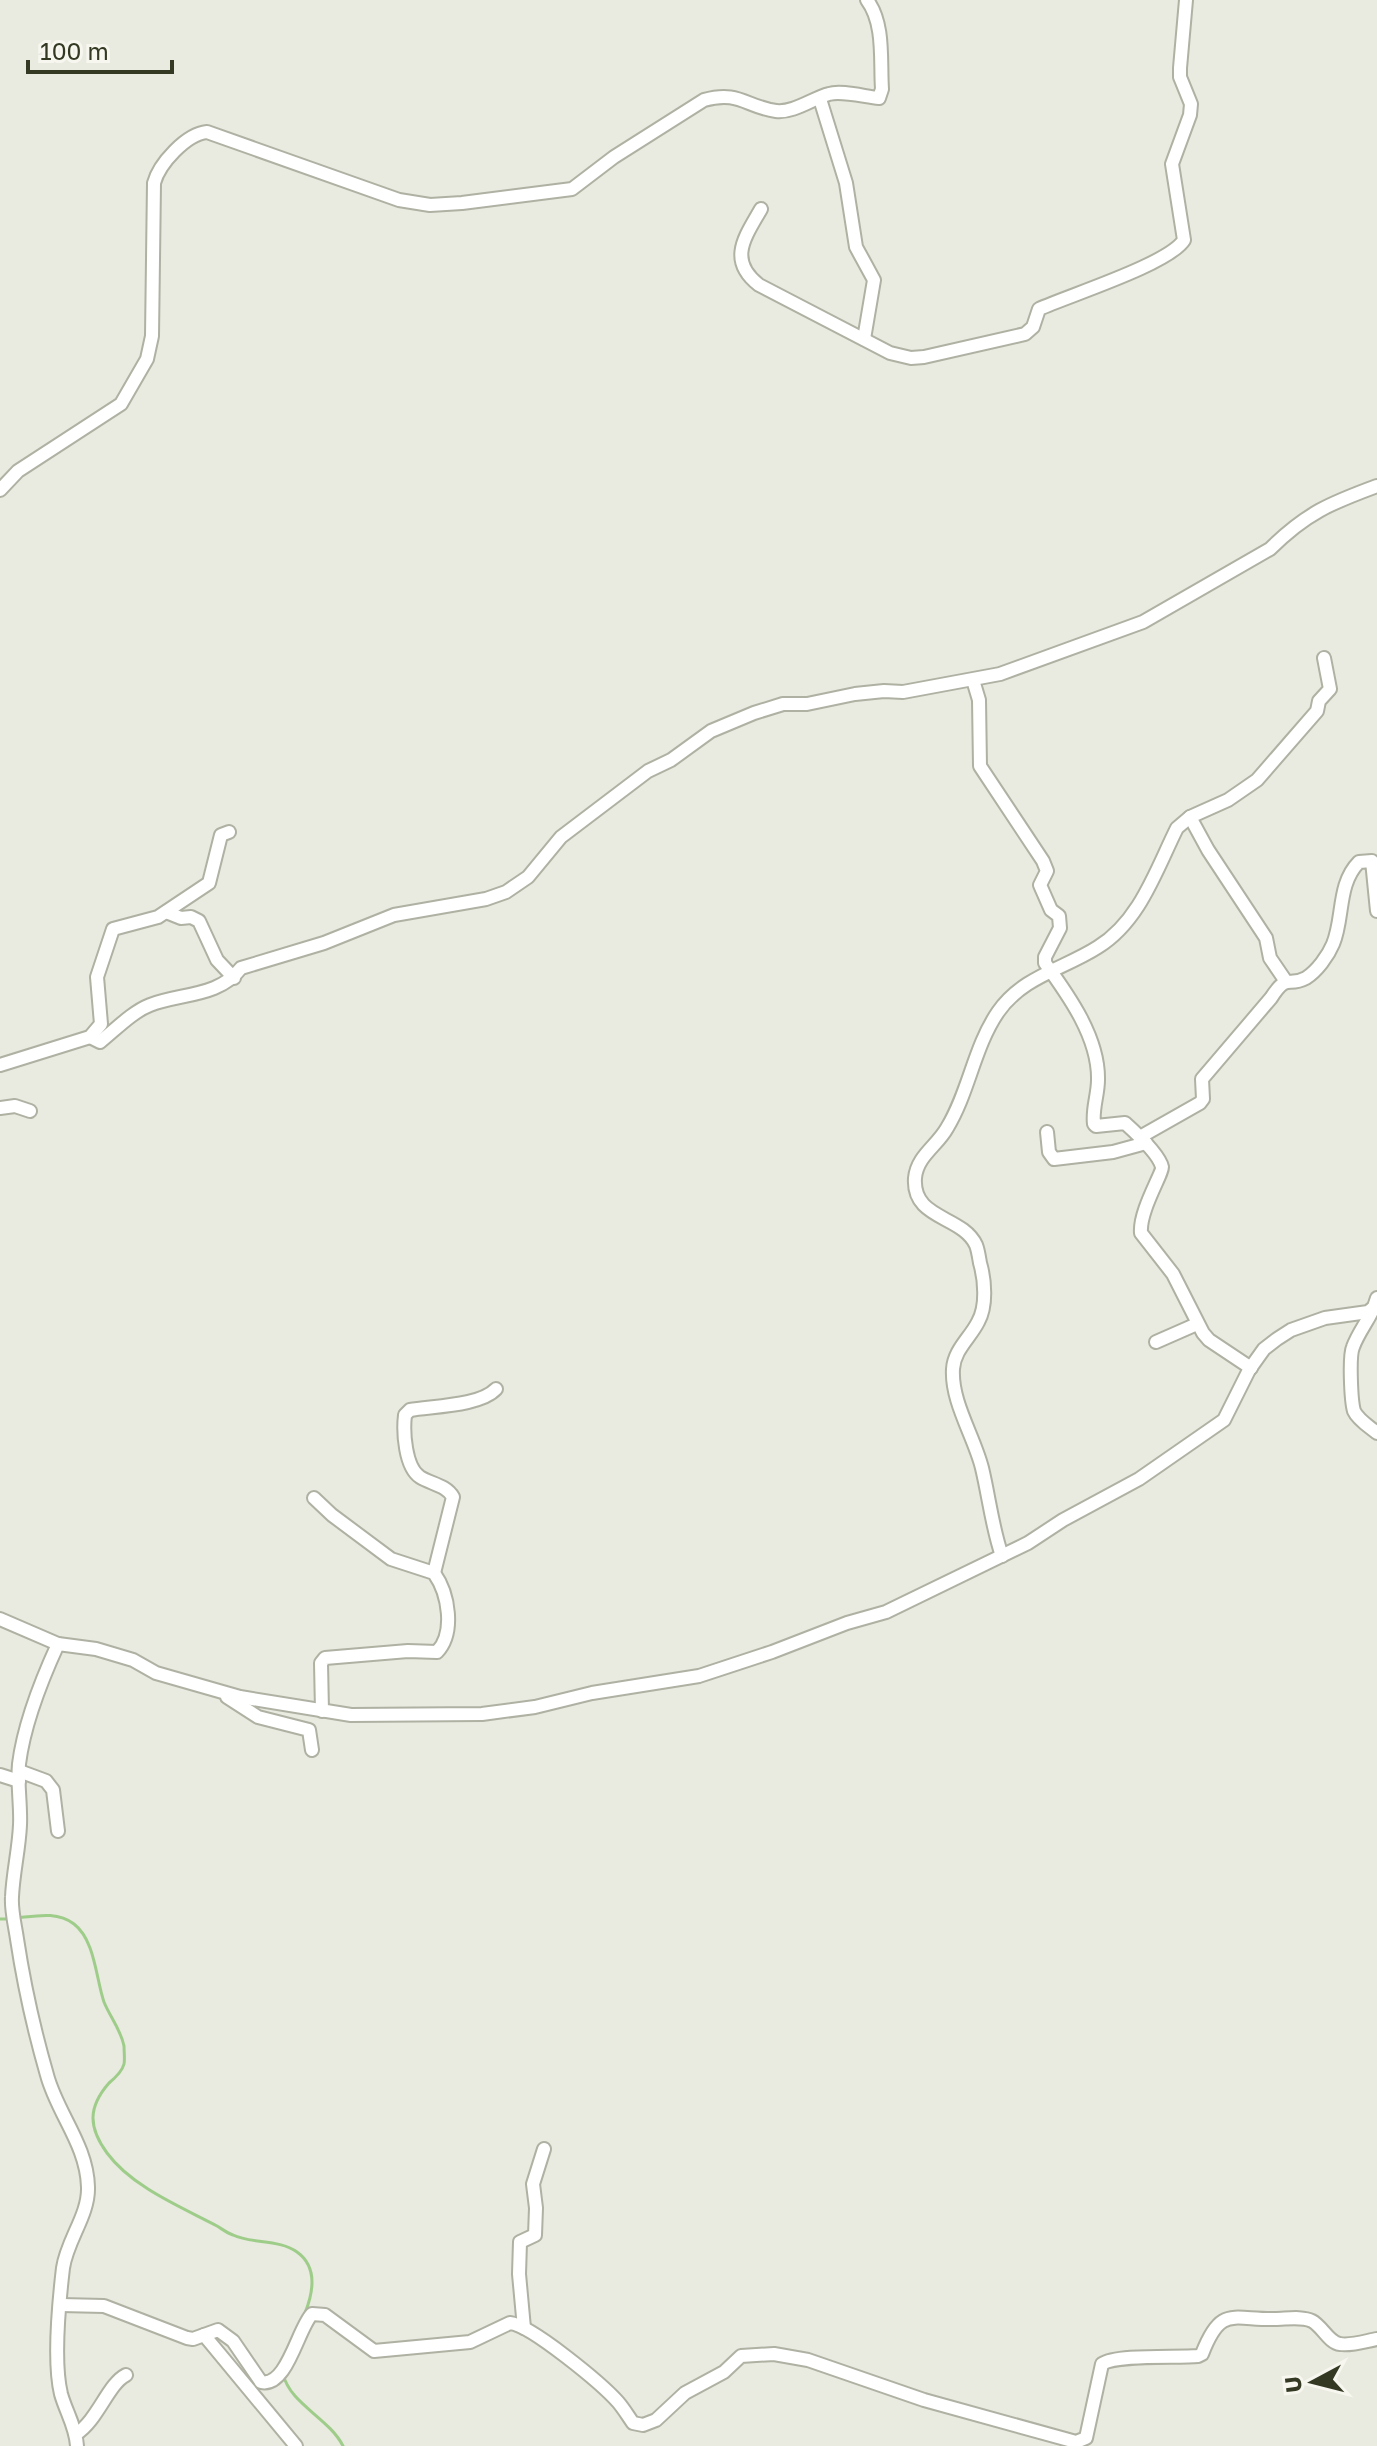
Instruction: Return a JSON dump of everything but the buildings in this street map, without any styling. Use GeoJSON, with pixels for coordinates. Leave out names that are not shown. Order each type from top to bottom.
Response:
{"type":"FeatureCollection","features":[{"type":"Feature","properties":{"kind":"street"},"geometry":{"type":"LineString","coordinates":[[0,490],[18,471],[121,404],[143,367],[152,336],[156,174],[167,160],[200,133],[207,132],[399,200],[441,204],[572,189],[665,124],[714,97],[740,98],[777,111],[834,93],[879,98],[879,29],[873,8],[867,0]]}},
{"type":"Feature","properties":{"kind":"street"},"geometry":{"type":"LineString","coordinates":[[761,209],[741,247],[744,267],[750,277],[759,285],[890,353],[911,358],[943,354],[1021,336],[1031,329],[1039,309],[1099,286],[1180,246],[1184,240],[1172,164],[1191,104],[1180,68],[1186,0]]}},
{"type":"Feature","properties":{"kind":"street"},"geometry":{"type":"LineString","coordinates":[[820,99],[846,183],[856,247],[874,280],[864,339]]}},
{"type":"Feature","properties":{"kind":"street"},"geometry":{"type":"LineString","coordinates":[[90,1037],[100,1042],[148,1006],[220,987],[234,978],[241,968],[324,943],[394,915],[486,899],[506,892],[528,877],[561,837],[648,771],[671,760],[711,731],[736,720],[783,704],[807,704],[884,691],[903,692],[1000,674],[1143,622],[1270,549],[1321,508],[1377,486]]}},
{"type":"Feature","properties":{"kind":"street"},"geometry":{"type":"LineString","coordinates":[[1002,1556],[982,1466],[957,1394],[953,1372],[954,1359],[982,1313],[982,1269],[975,1243],[919,1201],[914,1186],[915,1173],[919,1162],[947,1129],[998,1011],[1027,982],[1099,947],[1129,922],[1177,828],[1190,817],[1228,800],[1257,780],[1317,711],[1319,701],[1330,689],[1324,658]]}},
{"type":"Feature","properties":{"kind":"street"},"geometry":{"type":"LineString","coordinates":[[973,680],[979,700],[980,766],[1047,871],[1040,885],[1051,910],[1059,916],[1060,928],[1045,957],[1081,1020],[1097,1060],[1094,1124],[1125,1123],[1143,1140],[1163,1170],[1145,1206],[1141,1233],[1173,1274],[1197,1324],[1209,1340],[1251,1368]]}},
{"type":"Feature","properties":{"kind":"street"},"geometry":{"type":"LineString","coordinates":[[1190,817],[1266,938],[1270,958],[1285,980]]}},
{"type":"Feature","properties":{"kind":"street"},"geometry":{"type":"LineString","coordinates":[[0,1065],[90,1037],[101,1024],[97,977],[110,932],[116,927],[154,918],[209,883],[221,835],[229,832]]}},
{"type":"Feature","properties":{"kind":"street"},"geometry":{"type":"LineString","coordinates":[[1047,1132],[1049,1152],[1054,1159],[1113,1152],[1143,1140],[1200,1103],[1203,1099],[1202,1079],[1285,980],[1304,979],[1323,962],[1334,943],[1341,900],[1350,874],[1359,862],[1372,861],[1377,911]]}},
{"type":"Feature","properties":{"kind":"street"},"geometry":{"type":"LineString","coordinates":[[166,912],[199,921],[217,960],[234,978]]}},
{"type":"Feature","properties":{"kind":"street"},"geometry":{"type":"LineString","coordinates":[[0,1108],[15,1106],[30,1111]]}},
{"type":"Feature","properties":{"kind":"street"},"geometry":{"type":"LineString","coordinates":[[0,1619],[58,1644],[96,1649],[133,1660],[156,1673],[266,1703],[351,1715],[482,1714],[699,1676],[886,1612],[1002,1556],[1139,1479],[1224,1420],[1264,1349],[1291,1330],[1325,1318],[1368,1312],[1376,1302]]}},
{"type":"Feature","properties":{"kind":"street"},"geometry":{"type":"LineString","coordinates":[[1376,1302],[1354,1344],[1351,1358],[1356,1415],[1377,1433]]}},
{"type":"Feature","properties":{"kind":"street"},"geometry":{"type":"LineString","coordinates":[[1156,1342],[1197,1324]]}},
{"type":"Feature","properties":{"kind":"street"},"geometry":{"type":"LineString","coordinates":[[322,1711],[321,1663],[325,1658],[439,1651],[449,1608],[434,1573],[453,1497],[448,1490],[418,1476],[412,1468],[404,1427],[405,1415],[410,1410],[477,1400],[494,1393],[496,1389]]}},
{"type":"Feature","properties":{"kind":"street"},"geometry":{"type":"LineString","coordinates":[[314,1498],[400,1565],[434,1573]]}},
{"type":"Feature","properties":{"kind":"street"},"geometry":{"type":"LineString","coordinates":[[58,1644],[22,1749],[19,1844],[6,1899],[52,2096],[69,2121],[88,2188],[85,2209],[76,2225],[64,2264],[57,2368],[61,2395],[77,2440]]}},
{"type":"Feature","properties":{"kind":"street"},"geometry":{"type":"LineString","coordinates":[[222,1691],[258,1717],[309,1730],[312,1750]]}},
{"type":"Feature","properties":{"kind":"street"},"geometry":{"type":"LineString","coordinates":[[0,1775],[50,1784],[58,1831]]}},
{"type":"Feature","properties":{"kind":"street"},"geometry":{"type":"LineString","coordinates":[[524,2328],[520,2241],[535,2235],[533,2184],[544,2149]]}},
{"type":"Feature","properties":{"kind":"street"},"geometry":{"type":"LineString","coordinates":[[61,2305],[104,2306],[187,2338],[218,2330],[225,2333],[261,2382],[271,2382],[286,2365],[306,2320],[312,2314],[325,2315],[374,2351],[470,2342],[510,2323],[524,2328],[585,2372],[618,2402],[633,2423],[643,2425],[656,2420],[685,2393],[724,2372],[741,2356],[762,2353],[785,2354],[808,2360],[924,2400],[1076,2442],[1086,2438],[1102,2364],[1107,2360],[1198,2356],[1202,2354],[1215,2326],[1228,2318],[1308,2319],[1341,2345],[1377,2339]]}},
{"type":"Feature","properties":{"kind":"street"},"geometry":{"type":"LineString","coordinates":[[204,2335],[296,2446]]}},
{"type":"Feature","properties":{"kind":"street"},"geometry":{"type":"LineString","coordinates":[[77,2440],[119,2378],[126,2375]]}},
{"type":"Feature","properties":{"kind":"waterway"},"geometry":{"type":"LineString","coordinates":[[16,1918],[61,1917],[81,1931],[91,1950],[104,2002],[124,2046],[123,2067],[102,2092],[94,2109],[96,2134],[107,2153],[130,2176],[173,2204],[240,2238],[282,2245],[297,2252],[304,2258],[311,2273],[312,2289],[305,2313]]}},
{"type":"Feature","properties":{"kind":"waterway"},"geometry":{"type":"LineString","coordinates":[[0,1919],[9,1919]]}},
{"type":"Feature","properties":{"kind":"waterway"},"geometry":{"type":"LineString","coordinates":[[283,2374],[293,2394],[329,2427],[343,2446]]}}]}
